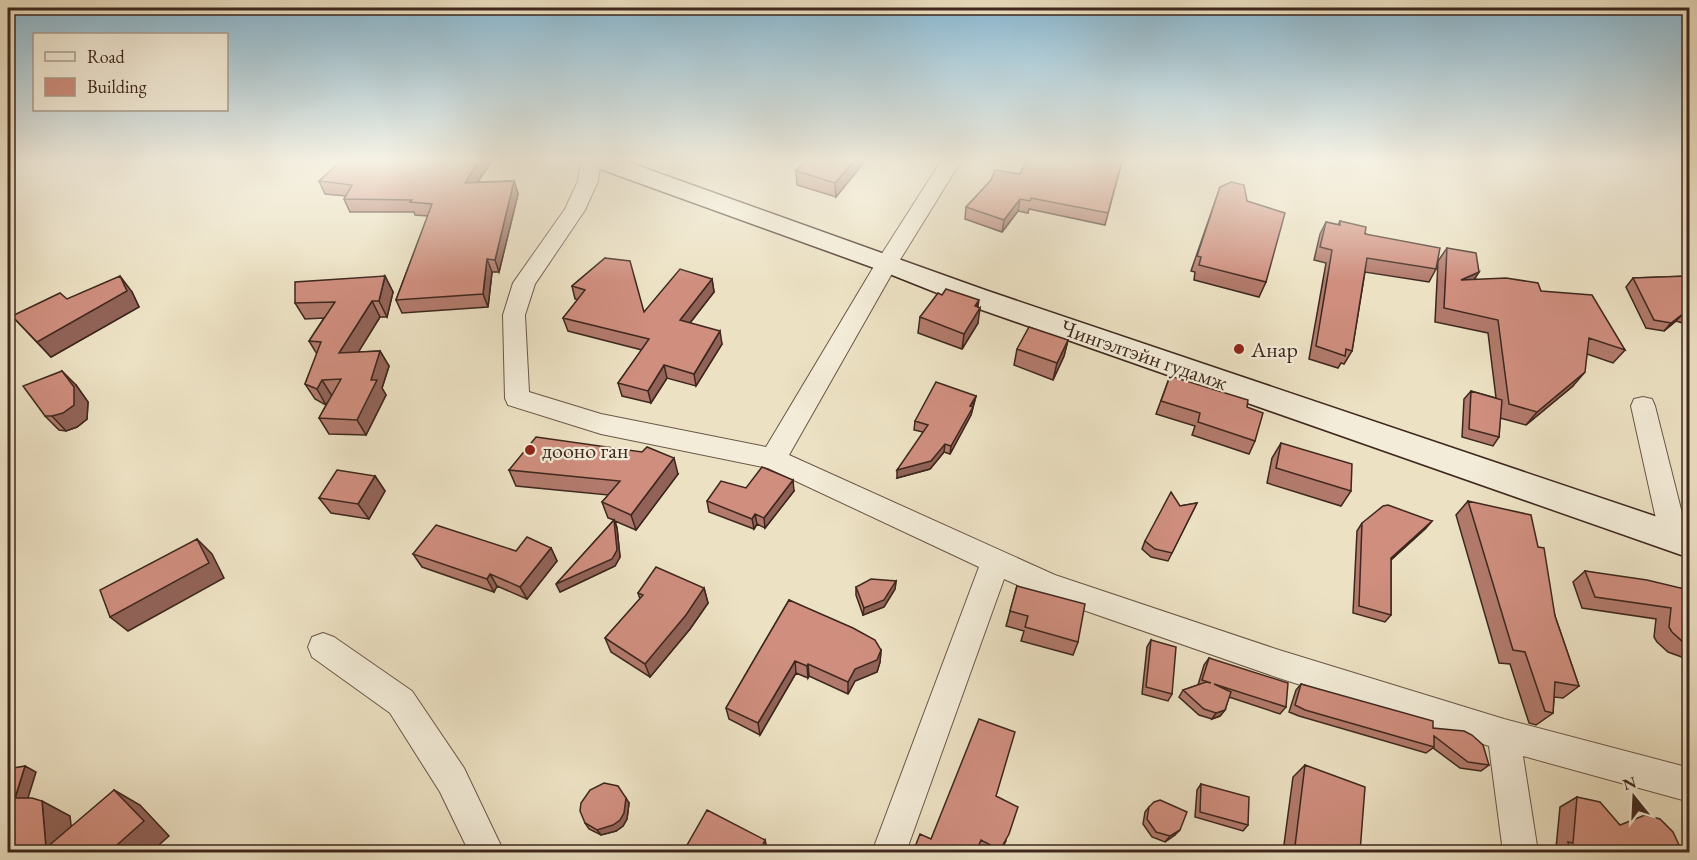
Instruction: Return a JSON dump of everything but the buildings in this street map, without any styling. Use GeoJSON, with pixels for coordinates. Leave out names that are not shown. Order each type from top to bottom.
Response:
{"type":"FeatureCollection","features":[{"type":"Feature","properties":{"kind":"main road","name":"Чингэлтэйн гудамж"},"geometry":{"type":"LineString","coordinates":[[715,201],[887,262],[975,297],[1682,540]]}},
{"type":"Feature","properties":{"kind":"street"},"geometry":{"type":"LineString","coordinates":[[579,201],[524,283],[517,304],[514,315],[513,346],[517,398],[601,424],[773,459],[1047,585],[1279,664],[1504,735],[1689,785]]}},
{"type":"Feature","properties":{"kind":"street"},"geometry":{"type":"LineString","coordinates":[[773,459],[887,262],[926,201]]}},
{"type":"Feature","properties":{"kind":"street"},"geometry":{"type":"LineString","coordinates":[[1644,406],[1682,540]]}},
{"type":"Feature","properties":{"kind":"street"},"geometry":{"type":"LineString","coordinates":[[889,852],[996,561]]}},
{"type":"Feature","properties":{"kind":"street"},"geometry":{"type":"LineString","coordinates":[[323,647],[401,702],[452,780],[487,852]]}},
{"type":"Feature","properties":{"kind":"street"},"geometry":{"type":"LineString","coordinates":[[1504,735],[1520,852]]}},
{"type":"Feature","properties":{"kind":"place","name":"Анар"},"geometry":{"type":"Point","coordinates":[1239,349]}},
{"type":"Feature","properties":{"kind":"place","name":"дооно ган"},"geometry":{"type":"Point","coordinates":[530,450]}}]}
